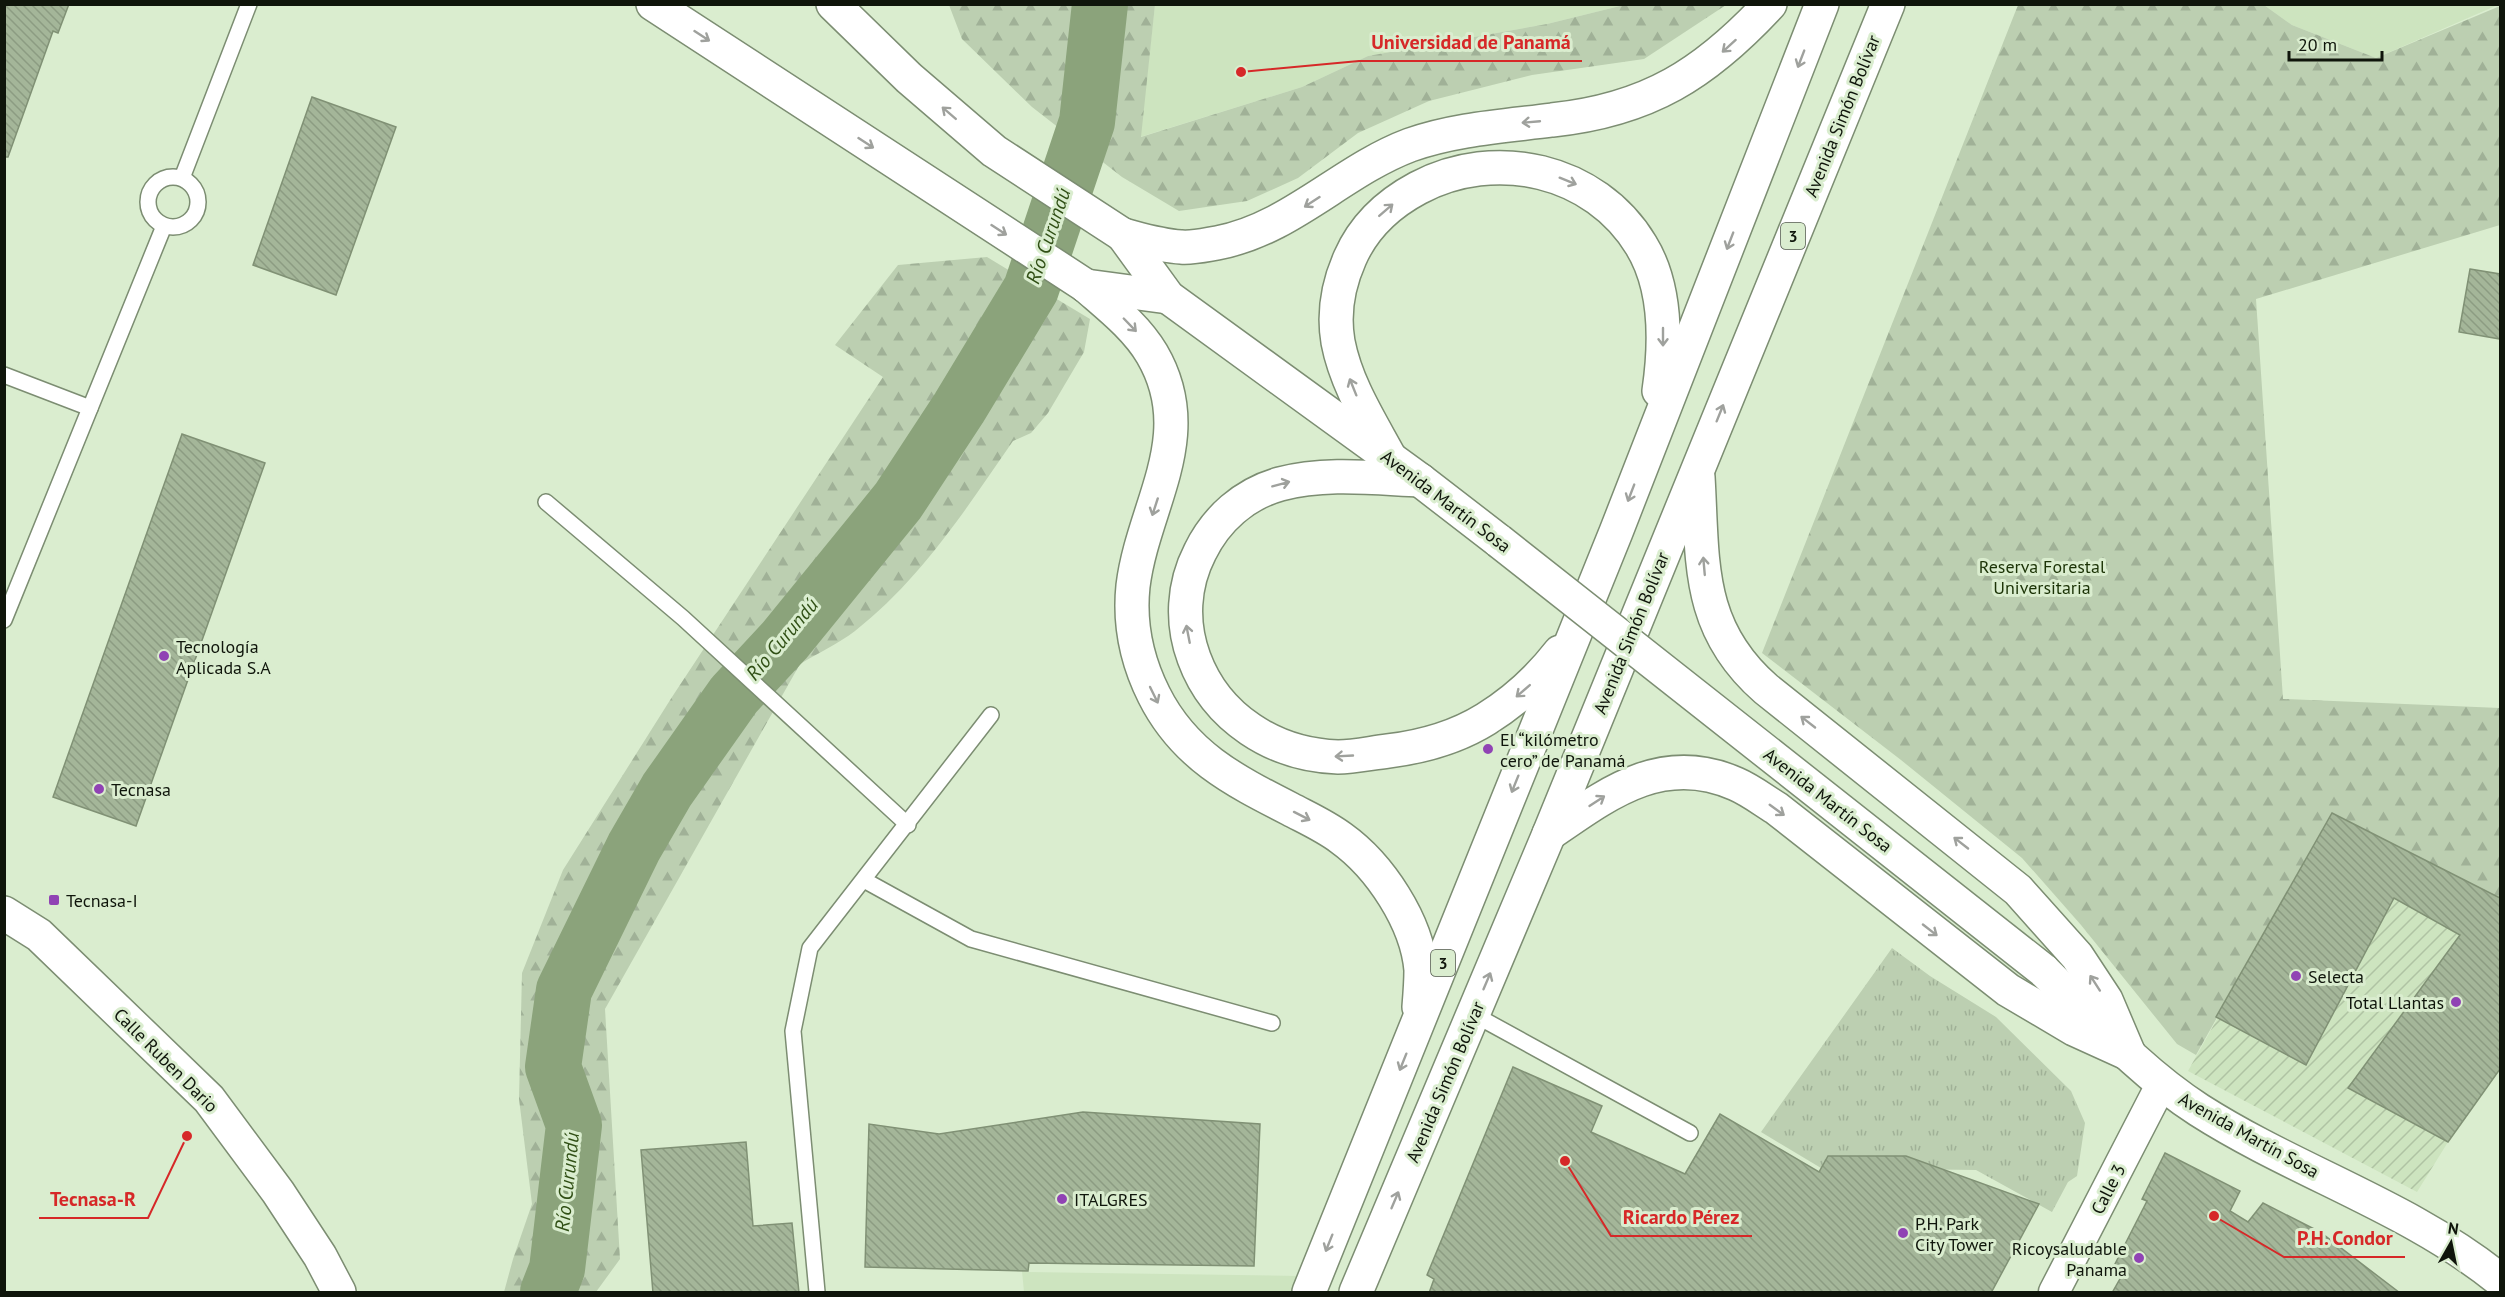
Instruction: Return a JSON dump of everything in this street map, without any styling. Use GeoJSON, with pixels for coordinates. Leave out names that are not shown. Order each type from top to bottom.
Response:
{"type":"FeatureCollection","features":[{"type":"Feature","properties":{"kind":"main road"},"geometry":{"type":"LineString","coordinates":[[653,4],[1082,284],[1128,323],[1148,348],[1161,372],[1170,405],[1172,437],[1133,587],[1132,616],[1135,641],[1153,694],[1174,727],[1202,758],[1244,786],[1340,837],[1364,858],[1384,881],[1405,918],[1418,954],[1421,971],[1419,1024]]}},
{"type":"Feature","properties":{"kind":"main road"},"geometry":{"type":"LineString","coordinates":[[832,4],[909,78],[994,151],[1119,232],[1161,245],[1183,247],[1241,238],[1270,226],[1362,170],[1410,145],[1446,135],[1594,114],[1634,103],[1690,76],[1744,32],[1770,4]]}},
{"type":"Feature","properties":{"kind":"main road","name":"3"},"geometry":{"type":"LineString","coordinates":[[1309,1293],[1576,632],[1822,4]]}},
{"type":"Feature","properties":{"kind":"main road","name":"Avenida Simón Bolívar"},"geometry":{"type":"LineString","coordinates":[[1356,1293],[1549,834],[1888,4]]}},
{"type":"Feature","properties":{"kind":"main road"},"geometry":{"type":"LineString","coordinates":[[1390,458],[1353,391],[1338,342],[1336,320],[1338,294],[1345,270],[1366,229],[1401,197],[1447,175],[1489,167],[1534,170],[1575,183],[1621,217],[1642,246],[1656,281],[1664,330],[1661,376],[1652,438]]}},
{"type":"Feature","properties":{"kind":"main road","name":"Avenida Martín Sosa"},"geometry":{"type":"LineString","coordinates":[[1119,232],[1168,297],[1420,480],[2043,970],[2161,1085],[2201,1111],[2408,1219],[2482,1265],[2500,1280]]}},
{"type":"Feature","properties":{"kind":"main road","name":"Avenida Martín Sosa"},"geometry":{"type":"LineString","coordinates":[[1082,284],[1168,297]]}},
{"type":"Feature","properties":{"kind":"main road"},"geometry":{"type":"LineString","coordinates":[[1698,467],[1707,592],[1718,626],[1738,661],[1766,689],[2018,890],[2077,956],[2106,1000],[2129,1054]]}},
{"type":"Feature","properties":{"kind":"main road"},"geometry":{"type":"LineString","coordinates":[[1420,480],[1329,477],[1299,480],[1256,493],[1237,504],[1218,522],[1206,538],[1188,583],[1186,624],[1190,647],[1199,672],[1224,710],[1263,737],[1314,754],[1339,757],[1402,749],[1456,734],[1485,720],[1536,681],[1576,632]]}},
{"type":"Feature","properties":{"kind":"main road"},"geometry":{"type":"LineString","coordinates":[[1549,834],[1617,788],[1654,775],[1700,774],[1736,784],[1776,808],[2008,990],[2074,1029],[2129,1054]]}},
{"type":"Feature","properties":{"kind":"main road","name":"Calle Ruben Dario"},"geometry":{"type":"LineString","coordinates":[[4,913],[39,935],[209,1099],[278,1192],[320,1256],[339,1293]]}},
{"type":"Feature","properties":{"kind":"street","name":"Calle 3"},"geometry":{"type":"LineString","coordinates":[[2054,1293],[2161,1085]]}},
{"type":"Feature","properties":{"kind":"lane"},"geometry":{"type":"LineString","coordinates":[[182,178],[249,4]]}},
{"type":"Feature","properties":{"kind":"lane"},"geometry":{"type":"LineString","coordinates":[[169,177],[182,178],[192,184],[197,192],[198,208],[189,222],[181,226],[164,226],[152,216],[148,208],[150,192],[161,180],[169,177]]}},
{"type":"Feature","properties":{"kind":"lane"},"geometry":{"type":"LineString","coordinates":[[4,620],[164,226]]}},
{"type":"Feature","properties":{"kind":"lane"},"geometry":{"type":"LineString","coordinates":[[4,375],[90,408]]}},
{"type":"Feature","properties":{"kind":"lane"},"geometry":{"type":"LineString","coordinates":[[546,502],[683,618],[908,825]]}},
{"type":"Feature","properties":{"kind":"lane"},"geometry":{"type":"LineString","coordinates":[[817,1293],[793,1031],[810,948],[908,825],[991,715]]}},
{"type":"Feature","properties":{"kind":"lane"},"geometry":{"type":"LineString","coordinates":[[864,880],[971,939],[1272,1023]]}},
{"type":"Feature","properties":{"kind":"lane"},"geometry":{"type":"LineString","coordinates":[[1473,1014],[1690,1133]]}},
{"type":"Feature","properties":{"kind":"shaded area"},"geometry":{"type":"Polygon","coordinates":[[[2500,4],[2376,58],[2292,25],[2264,5],[2500,4]]]}},
{"type":"Feature","properties":{"kind":"shaded area"},"geometry":{"type":"Polygon","coordinates":[[[1155,5],[1624,5],[1547,24],[1368,56],[1302,87],[1140,137],[1155,5]]]}},
{"type":"Feature","properties":{"kind":"shaded area"},"geometry":{"type":"Polygon","coordinates":[[[2332,813],[2500,899],[2500,1069],[2448,1142],[2417,1192],[2188,1071],[2332,813]]]}},
{"type":"Feature","properties":{"kind":"shaded area"},"geometry":{"type":"Polygon","coordinates":[[[1022,1271],[1299,1276],[1292,1292],[1024,1292],[1022,1271]]]}},
{"type":"Feature","properties":{"kind":"green space"},"geometry":{"type":"Polygon","coordinates":[[[949,5],[1155,5],[1141,137],[1302,87],[1368,56],[1547,24],[1624,5],[1726,5],[1644,59],[1532,75],[1429,101],[1358,133],[1298,178],[1247,201],[1179,211],[1122,177],[1032,107],[962,39],[949,5]]]}},
{"type":"Feature","properties":{"kind":"green space","name":"Reserva Forestal Universitaria"},"geometry":{"type":"Polygon","coordinates":[[[2018,5],[2264,5],[2292,25],[2376,58],[2500,6],[2500,225],[2256,299],[2283,699],[2500,708],[2500,899],[2332,813],[2196,1055],[2177,1044],[2081,925],[2022,858],[1901,760],[1762,653],[2018,5]]]}},
{"type":"Feature","properties":{"kind":"green space"},"geometry":{"type":"Polygon","coordinates":[[[987,257],[1090,319],[1084,352],[1048,413],[1031,433],[1013,441],[922,566],[879,611],[855,631],[800,664],[605,1009],[620,1259],[596,1292],[504,1292],[532,1204],[519,1099],[522,973],[563,870],[672,697],[883,377],[835,345],[898,265],[987,257]]]}},
{"type":"Feature","properties":{"kind":"green space"},"geometry":{"type":"Polygon","coordinates":[[[1892,948],[1930,976],[1996,1017],[2071,1091],[2085,1123],[2077,1176],[2068,1182],[2052,1212],[1976,1170],[1821,1168],[1761,1132],[1892,948]]]}},
{"type":"Feature","properties":{"kind":"building"},"geometry":{"type":"Polygon","coordinates":[[[4,4],[69,4],[58,33],[53,31],[8,157],[4,157],[4,4]]]}},
{"type":"Feature","properties":{"kind":"building"},"geometry":{"type":"Polygon","coordinates":[[[312,97],[396,127],[336,295],[253,265],[312,97]]]}},
{"type":"Feature","properties":{"kind":"building"},"geometry":{"type":"Polygon","coordinates":[[[2470,269],[2500,274],[2500,339],[2459,332],[2470,269]]]}},
{"type":"Feature","properties":{"kind":"building"},"geometry":{"type":"Polygon","coordinates":[[[182,434],[265,463],[136,826],[53,797],[182,434]]]}},
{"type":"Feature","properties":{"kind":"building"},"geometry":{"type":"Polygon","coordinates":[[[2332,813],[2500,898],[2500,1069],[2448,1142],[2348,1088],[2460,935],[2394,898],[2306,1065],[2216,1017],[2332,813]]]}},
{"type":"Feature","properties":{"kind":"building"},"geometry":{"type":"Polygon","coordinates":[[[1513,1067],[1602,1106],[1591,1132],[1685,1174],[1720,1114],[1819,1172],[1828,1156],[1906,1156],[2039,1204],[1991,1293],[1429,1293],[1434,1279],[1427,1275],[1513,1067]]]}},
{"type":"Feature","properties":{"kind":"building","name":"ITALGRES"},"geometry":{"type":"Polygon","coordinates":[[[1083,1112],[1260,1124],[1254,1266],[1029,1263],[1028,1271],[865,1267],[869,1124],[939,1134],[1083,1112]]]}},
{"type":"Feature","properties":{"kind":"building"},"geometry":{"type":"Polygon","coordinates":[[[746,1142],[753,1226],[792,1223],[799,1293],[653,1293],[641,1150],[746,1142]]]}},
{"type":"Feature","properties":{"kind":"building"},"geometry":{"type":"Polygon","coordinates":[[[2165,1153],[2240,1191],[2230,1211],[2248,1222],[2263,1203],[2320,1232],[2400,1293],[2112,1293],[2125,1270],[2115,1264],[2147,1201],[2142,1199],[2165,1153]]]}},
{"type":"Feature","properties":{"kind":"waterway","name":"Río Curundú"},"geometry":{"type":"LineString","coordinates":[[548,1292],[557,1269],[574,1125],[553,1067],[564,990],[634,847],[667,790],[734,695],[785,640],[898,501],[959,408],[1031,289],[1087,122],[1100,4]]}},
{"type":"Feature","properties":{"kind":"place","name":"Universidad de Panamá"},"geometry":{"type":"Point","coordinates":[1241,72]}},
{"type":"Feature","properties":{"kind":"place","name":"Tecnología Aplicada S.A"},"geometry":{"type":"Point","coordinates":[164,656]}},
{"type":"Feature","properties":{"kind":"place","name":"El “kilómetro cero” de Panamá"},"geometry":{"type":"Point","coordinates":[1488,749]}},
{"type":"Feature","properties":{"kind":"place","name":"Tecnasa"},"geometry":{"type":"Point","coordinates":[99,789]}},
{"type":"Feature","properties":{"kind":"place","name":"Tecnasa-I"},"geometry":{"type":"Point","coordinates":[54,900]}},
{"type":"Feature","properties":{"kind":"place","name":"Selecta"},"geometry":{"type":"Point","coordinates":[2296,976]}},
{"type":"Feature","properties":{"kind":"place","name":"Total Llantas"},"geometry":{"type":"Point","coordinates":[2456,1002]}},
{"type":"Feature","properties":{"kind":"place","name":"Tecnasa-R"},"geometry":{"type":"Point","coordinates":[187,1136]}},
{"type":"Feature","properties":{"kind":"place","name":"Ricardo Pérez"},"geometry":{"type":"Point","coordinates":[1565,1161]}},
{"type":"Feature","properties":{"kind":"place","name":"ITALGRES"},"geometry":{"type":"Point","coordinates":[1062,1199]}},
{"type":"Feature","properties":{"kind":"place","name":"P.H. Condor"},"geometry":{"type":"Point","coordinates":[2214,1216]}},
{"type":"Feature","properties":{"kind":"place","name":"P.H. Park City Tower"},"geometry":{"type":"Point","coordinates":[1903,1233]}},
{"type":"Feature","properties":{"kind":"place","name":"Ricoysaludable Panama"},"geometry":{"type":"Point","coordinates":[2139,1258]}}]}
